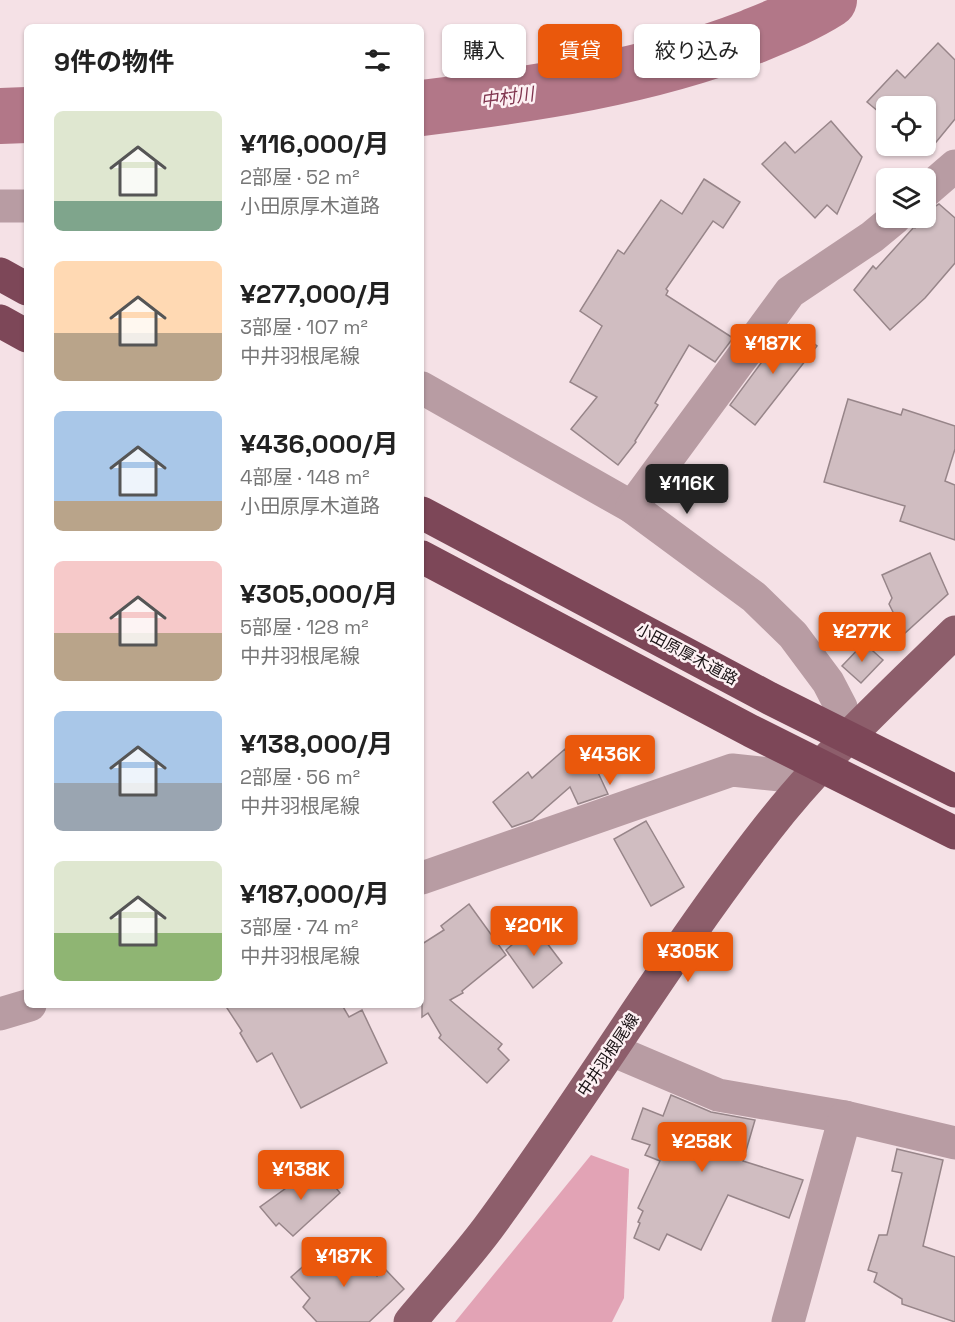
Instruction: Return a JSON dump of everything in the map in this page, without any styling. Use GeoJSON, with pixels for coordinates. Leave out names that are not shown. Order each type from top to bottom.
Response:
{"type":"FeatureCollection","features":[{"type":"Feature","properties":{"kind":"highway"},"geometry":{"type":"LineString","coordinates":[[0,274],[24,287]]}},
{"type":"Feature","properties":{"kind":"highway"},"geometry":{"type":"LineString","coordinates":[[0,321],[24,334]]}},
{"type":"Feature","properties":{"kind":"highway","name":"小田原厚木道路"},"geometry":{"type":"LineString","coordinates":[[424,514],[769,698],[955,791]]}},
{"type":"Feature","properties":{"kind":"highway"},"geometry":{"type":"LineString","coordinates":[[424,558],[751,731],[955,833]]}},
{"type":"Feature","properties":{"kind":"main road","name":"中井羽根尾線"},"geometry":{"type":"LineString","coordinates":[[410,1322],[488,1229],[683,944],[767,829],[847,737],[955,632]]}},
{"type":"Feature","properties":{"kind":"street"},"geometry":{"type":"LineString","coordinates":[[936,182],[955,165]]}},
{"type":"Feature","properties":{"kind":"street"},"geometry":{"type":"LineString","coordinates":[[0,206],[24,206]]}},
{"type":"Feature","properties":{"kind":"street"},"geometry":{"type":"LineString","coordinates":[[632,507],[790,292],[883,228]]}},
{"type":"Feature","properties":{"kind":"street"},"geometry":{"type":"LineString","coordinates":[[424,389],[632,507],[754,597],[793,635],[828,682],[841,707],[847,737]]}},
{"type":"Feature","properties":{"kind":"street"},"geometry":{"type":"LineString","coordinates":[[424,877],[732,770],[809,778]]}},
{"type":"Feature","properties":{"kind":"street"},"geometry":{"type":"LineString","coordinates":[[0,1014],[24,1007]]}},
{"type":"Feature","properties":{"kind":"street"},"geometry":{"type":"LineString","coordinates":[[612,1050],[718,1095],[845,1117],[955,1143]]}},
{"type":"Feature","properties":{"kind":"street"},"geometry":{"type":"LineString","coordinates":[[788,1322],[845,1117]]}},
{"type":"Feature","properties":{"kind":"shaded area"},"geometry":{"type":"Polygon","coordinates":[[[591,1155],[629,1169],[624,1298],[612,1322],[455,1322],[591,1155]]]}},
{"type":"Feature","properties":{"kind":"building"},"geometry":{"type":"Polygon","coordinates":[[[938,43],[955,60],[955,119],[936,142],[936,96],[876,96],[876,110],[867,102],[897,70],[905,78],[938,43]]]}},
{"type":"Feature","properties":{"kind":"building"},"geometry":{"type":"Polygon","coordinates":[[[831,121],[862,157],[837,214],[827,205],[815,218],[762,164],[785,142],[795,153],[831,121]]]}},
{"type":"Feature","properties":{"kind":"building"},"geometry":{"type":"Polygon","coordinates":[[[704,179],[740,202],[723,228],[713,221],[666,289],[668,291],[666,295],[733,338],[715,362],[689,345],[655,403],[658,405],[636,442],[618,465],[571,429],[597,397],[570,382],[602,326],[580,311],[618,250],[624,254],[661,200],[682,214],[704,179]]]}},
{"type":"Feature","properties":{"kind":"building"},"geometry":{"type":"Polygon","coordinates":[[[939,204],[955,218],[955,263],[925,298],[890,330],[854,290],[873,266],[876,269],[913,228],[936,228],[936,206],[939,204]]]}},
{"type":"Feature","properties":{"kind":"building"},"geometry":{"type":"Polygon","coordinates":[[[790,324],[787,330],[791,326],[817,346],[755,425],[730,405],[790,324]]]}},
{"type":"Feature","properties":{"kind":"building"},"geometry":{"type":"Polygon","coordinates":[[[848,399],[901,415],[903,409],[955,426],[955,449],[945,481],[955,485],[955,540],[900,521],[905,506],[824,482],[848,399]]]}},
{"type":"Feature","properties":{"kind":"building"},"geometry":{"type":"Polygon","coordinates":[[[930,553],[948,594],[904,634],[889,604],[892,598],[882,575],[930,553]]]}},
{"type":"Feature","properties":{"kind":"building"},"geometry":{"type":"Polygon","coordinates":[[[864,643],[883,660],[861,683],[842,666],[864,643]]]}},
{"type":"Feature","properties":{"kind":"building"},"geometry":{"type":"Polygon","coordinates":[[[565,749],[584,771],[595,766],[608,794],[578,804],[570,787],[532,820],[512,827],[493,802],[528,772],[532,778],[565,749]]]}},
{"type":"Feature","properties":{"kind":"building"},"geometry":{"type":"Polygon","coordinates":[[[646,821],[684,887],[651,906],[614,839],[646,821]]]}},
{"type":"Feature","properties":{"kind":"building"},"geometry":{"type":"Polygon","coordinates":[[[469,904],[506,955],[462,991],[463,993],[450,1000],[502,1044],[498,1049],[509,1060],[487,1083],[439,1038],[441,1035],[428,1013],[422,1017],[424,943],[444,930],[441,926],[469,904]]]}},
{"type":"Feature","properties":{"kind":"building"},"geometry":{"type":"Polygon","coordinates":[[[534,926],[562,963],[533,988],[506,950],[534,926]]]}},
{"type":"Feature","properties":{"kind":"building"},"geometry":{"type":"Polygon","coordinates":[[[227,1008],[344,1008],[349,1017],[362,1010],[387,1063],[301,1108],[272,1053],[257,1062],[240,1033],[242,1031],[227,1008]]]}},
{"type":"Feature","properties":{"kind":"building"},"geometry":{"type":"Polygon","coordinates":[[[671,1095],[711,1112],[755,1120],[743,1161],[803,1180],[789,1218],[728,1195],[701,1250],[667,1234],[659,1250],[634,1238],[643,1211],[638,1208],[660,1161],[645,1155],[650,1145],[632,1139],[643,1108],[663,1116],[671,1095]]]}},
{"type":"Feature","properties":{"kind":"building"},"geometry":{"type":"Polygon","coordinates":[[[897,1149],[943,1160],[923,1246],[955,1257],[955,1322],[902,1304],[902,1299],[874,1282],[877,1273],[868,1270],[879,1235],[887,1235],[902,1173],[892,1171],[897,1149]]]}},
{"type":"Feature","properties":{"kind":"building"},"geometry":{"type":"Polygon","coordinates":[[[318,1165],[340,1193],[293,1236],[279,1223],[276,1226],[260,1207],[318,1165]]]}},
{"type":"Feature","properties":{"kind":"building"},"geometry":{"type":"Polygon","coordinates":[[[332,1241],[377,1276],[385,1269],[404,1289],[369,1322],[317,1322],[303,1307],[310,1298],[291,1277],[332,1241]]]}},
{"type":"Feature","properties":{"kind":"waterway","name":"中村川"},"geometry":{"type":"LineString","coordinates":[[424,108],[505,97],[630,74],[751,37],[800,16],[829,0]]}},
{"type":"Feature","properties":{"kind":"waterway","name":"中村川"},"geometry":{"type":"LineString","coordinates":[[0,116],[24,115]]}}]}
